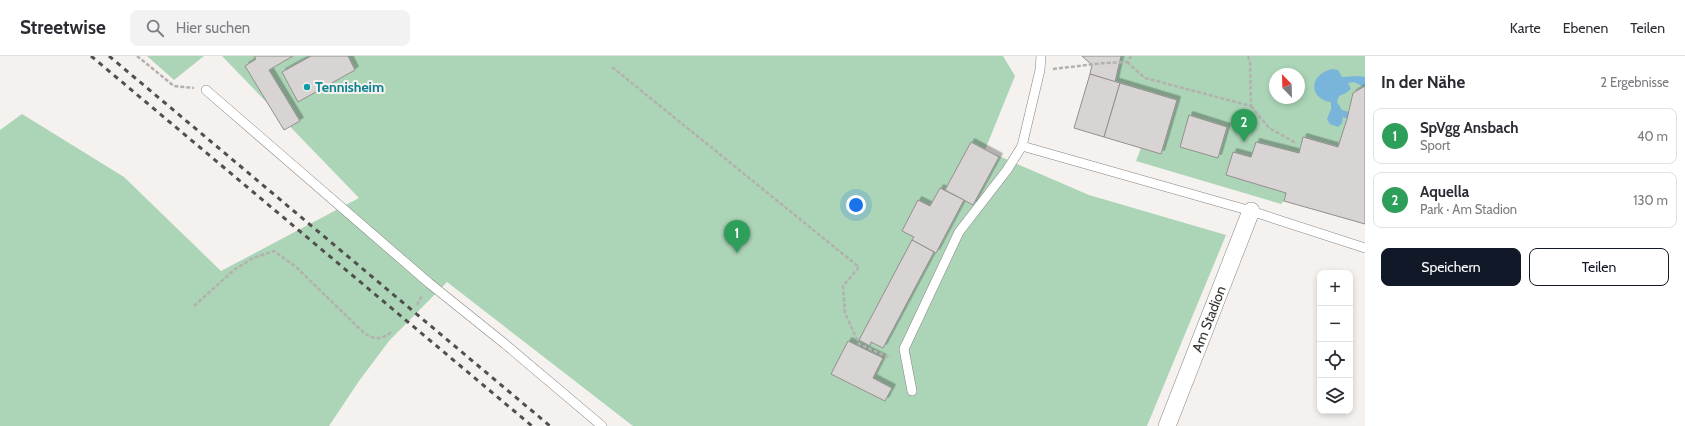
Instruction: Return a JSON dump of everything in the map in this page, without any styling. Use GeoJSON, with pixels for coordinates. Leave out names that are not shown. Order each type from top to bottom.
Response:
{"type":"FeatureCollection","features":[{"type":"Feature","properties":{"kind":"street","name":"Am Stadion"},"geometry":{"type":"LineString","coordinates":[[1167,426],[1250,212]]}},
{"type":"Feature","properties":{"kind":"lane"},"geometry":{"type":"LineString","coordinates":[[912,391],[904,350],[959,232],[1007,170],[1022,146],[1042,56]]}},
{"type":"Feature","properties":{"kind":"lane"},"geometry":{"type":"LineString","coordinates":[[206,90],[429,284],[505,344],[602,426]]}},
{"type":"Feature","properties":{"kind":"lane"},"geometry":{"type":"LineString","coordinates":[[1022,146],[1250,212],[1365,248]]}},
{"type":"Feature","properties":{"kind":"path"},"geometry":{"type":"LineString","coordinates":[[137,56],[174,86],[206,90]]}},
{"type":"Feature","properties":{"kind":"path"},"geometry":{"type":"LineString","coordinates":[[1127,62],[1131,56]]}},
{"type":"Feature","properties":{"kind":"path"},"geometry":{"type":"LineString","coordinates":[[1248,56],[1250,63],[1251,106]]}},
{"type":"Feature","properties":{"kind":"path"},"geometry":{"type":"LineString","coordinates":[[1040,70],[1127,62],[1145,78],[1251,106],[1269,128],[1296,143]]}},
{"type":"Feature","properties":{"kind":"path"},"geometry":{"type":"LineString","coordinates":[[612,67],[859,267],[842,286],[845,313],[859,344],[888,357],[904,350]]}},
{"type":"Feature","properties":{"kind":"path"},"geometry":{"type":"LineString","coordinates":[[194,306],[234,270],[253,258],[274,251],[296,266],[364,333],[371,337],[384,338],[391,332]]}},
{"type":"Feature","properties":{"kind":"green space"},"geometry":{"type":"Polygon","coordinates":[[[147,56],[204,56],[174,80],[147,56]]]}},
{"type":"Feature","properties":{"kind":"green space"},"geometry":{"type":"Polygon","coordinates":[[[222,56],[1003,56],[1015,76],[985,150],[1089,195],[1226,235],[1147,426],[633,426],[447,282],[389,341],[359,381],[329,426],[0,426],[0,130],[22,114],[124,177],[221,271],[359,198],[222,56]]]}},
{"type":"Feature","properties":{"kind":"green space"},"geometry":{"type":"Polygon","coordinates":[[[1082,56],[1365,56],[1365,224],[1284,201],[1281,204],[1136,161],[1141,148],[1115,82],[1090,74],[1092,65],[1082,56]]]}},
{"type":"Feature","properties":{"kind":"water"},"geometry":{"type":"Polygon","coordinates":[[[1332,69],[1338,70],[1342,77],[1365,77],[1364,87],[1354,82],[1348,83],[1351,89],[1339,96],[1337,102],[1342,110],[1349,112],[1347,119],[1343,117],[1342,123],[1338,127],[1330,124],[1327,119],[1331,109],[1331,102],[1318,96],[1314,87],[1315,81],[1319,76],[1332,69]]]}},
{"type":"Feature","properties":{"kind":"building"},"geometry":{"type":"Polygon","coordinates":[[[254,56],[293,56],[269,70],[300,121],[284,130],[245,66],[256,59],[254,56]]]}},
{"type":"Feature","properties":{"kind":"building","name":"Tennisheim"},"geometry":{"type":"Polygon","coordinates":[[[311,56],[348,56],[355,70],[298,102],[282,72],[311,56]]]}},
{"type":"Feature","properties":{"kind":"building"},"geometry":{"type":"Polygon","coordinates":[[[1082,56],[1121,56],[1115,82],[1090,74],[1092,65],[1082,56]]]}},
{"type":"Feature","properties":{"kind":"building"},"geometry":{"type":"Polygon","coordinates":[[[1090,74],[1120,83],[1104,137],[1074,128],[1090,74]]]}},
{"type":"Feature","properties":{"kind":"building"},"geometry":{"type":"Polygon","coordinates":[[[1120,83],[1177,100],[1161,154],[1104,137],[1120,83]]]}},
{"type":"Feature","properties":{"kind":"building"},"geometry":{"type":"Polygon","coordinates":[[[1365,86],[1365,224],[1284,201],[1286,193],[1226,175],[1233,152],[1251,157],[1256,142],[1299,153],[1303,137],[1338,147],[1353,93],[1365,86]]]}},
{"type":"Feature","properties":{"kind":"building"},"geometry":{"type":"Polygon","coordinates":[[[1189,115],[1227,127],[1218,158],[1180,147],[1189,115]]]}},
{"type":"Feature","properties":{"kind":"building"},"geometry":{"type":"Polygon","coordinates":[[[971,142],[999,157],[973,205],[945,190],[971,142]]]}},
{"type":"Feature","properties":{"kind":"building"},"geometry":{"type":"Polygon","coordinates":[[[940,188],[964,200],[936,253],[912,240],[914,237],[902,231],[918,200],[930,206],[940,188]]]}},
{"type":"Feature","properties":{"kind":"building"},"geometry":{"type":"Polygon","coordinates":[[[912,240],[934,252],[883,348],[871,342],[870,346],[859,340],[912,240]]]}},
{"type":"Feature","properties":{"kind":"building"},"geometry":{"type":"Polygon","coordinates":[[[848,341],[883,358],[873,378],[892,388],[885,401],[831,374],[848,341]]]}},
{"type":"Feature","properties":{"kind":"railway"},"geometry":{"type":"LineString","coordinates":[[91,56],[532,426]]}},
{"type":"Feature","properties":{"kind":"railway"},"geometry":{"type":"LineString","coordinates":[[109,56],[550,426]]}},
{"type":"Feature","properties":{"kind":"place","name":"Tennisheim"},"geometry":{"type":"Point","coordinates":[307,87]}},
{"type":"Feature","properties":{"kind":"place","name":"Aquella"},"geometry":{"type":"Point","coordinates":[1244,142]}},
{"type":"Feature","properties":{"kind":"place","name":"SpVgg Ansbach"},"geometry":{"type":"Point","coordinates":[737,253]}}]}
